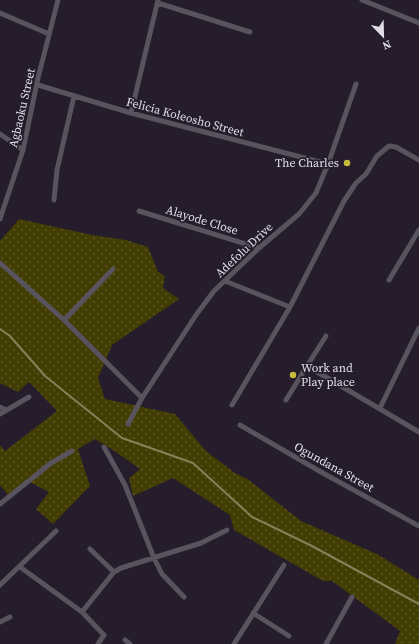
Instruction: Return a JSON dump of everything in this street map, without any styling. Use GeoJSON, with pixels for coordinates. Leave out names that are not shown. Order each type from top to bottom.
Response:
{"type":"FeatureCollection","features":[{"type":"Feature","properties":{"kind":"street","name":"Agbaoku Street"},"geometry":{"type":"LineString","coordinates":[[0,219],[23,150],[38,85],[38,78],[58,0]]}},
{"type":"Feature","properties":{"kind":"street"},"geometry":{"type":"LineString","coordinates":[[362,0],[419,23]]}},
{"type":"Feature","properties":{"kind":"street"},"geometry":{"type":"LineString","coordinates":[[131,113],[158,1],[250,32]]}},
{"type":"Feature","properties":{"kind":"street"},"geometry":{"type":"LineString","coordinates":[[0,13],[50,34]]}},
{"type":"Feature","properties":{"kind":"street","name":"Adefolu Drive"},"geometry":{"type":"LineString","coordinates":[[128,424],[142,398],[196,315],[214,291],[259,248],[299,214],[316,193],[328,164],[356,84]]}},
{"type":"Feature","properties":{"kind":"street","name":"Felicia Koleosho Street"},"geometry":{"type":"LineString","coordinates":[[38,85],[131,113],[328,164]]}},
{"type":"Feature","properties":{"kind":"street"},"geometry":{"type":"LineString","coordinates":[[54,200],[56,170],[74,96]]}},
{"type":"Feature","properties":{"kind":"street"},"geometry":{"type":"LineString","coordinates":[[0,134],[23,150]]}},
{"type":"Feature","properties":{"kind":"street"},"geometry":{"type":"LineString","coordinates":[[232,405],[290,307],[344,201],[356,183],[366,174],[377,156],[389,146],[396,147],[419,160]]}},
{"type":"Feature","properties":{"kind":"street","name":"Alayode Close"},"geometry":{"type":"LineString","coordinates":[[139,211],[259,248]]}},
{"type":"Feature","properties":{"kind":"street"},"geometry":{"type":"LineString","coordinates":[[389,280],[419,230]]}},
{"type":"Feature","properties":{"kind":"street"},"geometry":{"type":"LineString","coordinates":[[0,263],[64,320],[142,398]]}},
{"type":"Feature","properties":{"kind":"street"},"geometry":{"type":"LineString","coordinates":[[64,320],[113,269]]}},
{"type":"Feature","properties":{"kind":"street"},"geometry":{"type":"LineString","coordinates":[[225,281],[290,307]]}},
{"type":"Feature","properties":{"kind":"street"},"geometry":{"type":"LineString","coordinates":[[380,408],[417,335],[419,328]]}},
{"type":"Feature","properties":{"kind":"street"},"geometry":{"type":"LineString","coordinates":[[286,400],[326,336]]}},
{"type":"Feature","properties":{"kind":"street"},"geometry":{"type":"LineString","coordinates":[[307,366],[419,432]]}},
{"type":"Feature","properties":{"kind":"street"},"geometry":{"type":"LineString","coordinates":[[0,414],[29,397]]}},
{"type":"Feature","properties":{"kind":"street"},"geometry":{"type":"LineString","coordinates":[[0,407],[6,410]]}},
{"type":"Feature","properties":{"kind":"street","name":"Ogundana Street"},"geometry":{"type":"LineString","coordinates":[[240,425],[419,526]]}},
{"type":"Feature","properties":{"kind":"street"},"geometry":{"type":"LineString","coordinates":[[104,447],[125,485],[154,558],[162,574],[184,597]]}},
{"type":"Feature","properties":{"kind":"street"},"geometry":{"type":"LineString","coordinates":[[0,504],[51,463],[72,451]]}},
{"type":"Feature","properties":{"kind":"street"},"geometry":{"type":"LineString","coordinates":[[82,612],[114,572],[121,568],[201,543],[227,530]]}},
{"type":"Feature","properties":{"kind":"street"},"geometry":{"type":"LineString","coordinates":[[0,585],[56,531]]}},
{"type":"Feature","properties":{"kind":"street"},"geometry":{"type":"LineString","coordinates":[[90,549],[114,572]]}},
{"type":"Feature","properties":{"kind":"street"},"geometry":{"type":"LineString","coordinates":[[234,644],[284,565]]}},
{"type":"Feature","properties":{"kind":"street"},"geometry":{"type":"LineString","coordinates":[[20,567],[82,612],[104,635],[98,644]]}},
{"type":"Feature","properties":{"kind":"street"},"geometry":{"type":"LineString","coordinates":[[326,644],[352,598]]}},
{"type":"Feature","properties":{"kind":"street"},"geometry":{"type":"LineString","coordinates":[[253,613],[289,636]]}},
{"type":"Feature","properties":{"kind":"street"},"geometry":{"type":"LineString","coordinates":[[0,622],[10,617]]}},
{"type":"Feature","properties":{"kind":"street"},"geometry":{"type":"LineString","coordinates":[[125,640],[130,644]]}},
{"type":"Feature","properties":{"kind":"shaded area"},"geometry":{"type":"Polygon","coordinates":[[[19,219],[92,235],[126,240],[148,247],[158,272],[165,276],[163,288],[179,299],[112,345],[98,378],[105,399],[175,414],[206,451],[235,473],[249,480],[301,521],[377,554],[419,580],[419,644],[395,644],[400,631],[332,581],[323,581],[234,530],[230,515],[173,478],[133,496],[129,478],[140,469],[95,439],[78,449],[90,486],[53,524],[36,509],[49,492],[28,481],[9,496],[0,485],[0,445],[5,451],[57,411],[29,382],[18,392],[0,383],[0,241],[19,219]]]}},
{"type":"Feature","properties":{"kind":"waterway"},"geometry":{"type":"LineString","coordinates":[[0,329],[10,336],[45,376],[122,438],[193,463],[252,517],[310,545],[419,604]]}},
{"type":"Feature","properties":{"kind":"place","name":"The Charles"},"geometry":{"type":"Point","coordinates":[347,163]}},
{"type":"Feature","properties":{"kind":"place","name":"Work and Play place"},"geometry":{"type":"Point","coordinates":[293,375]}}]}
